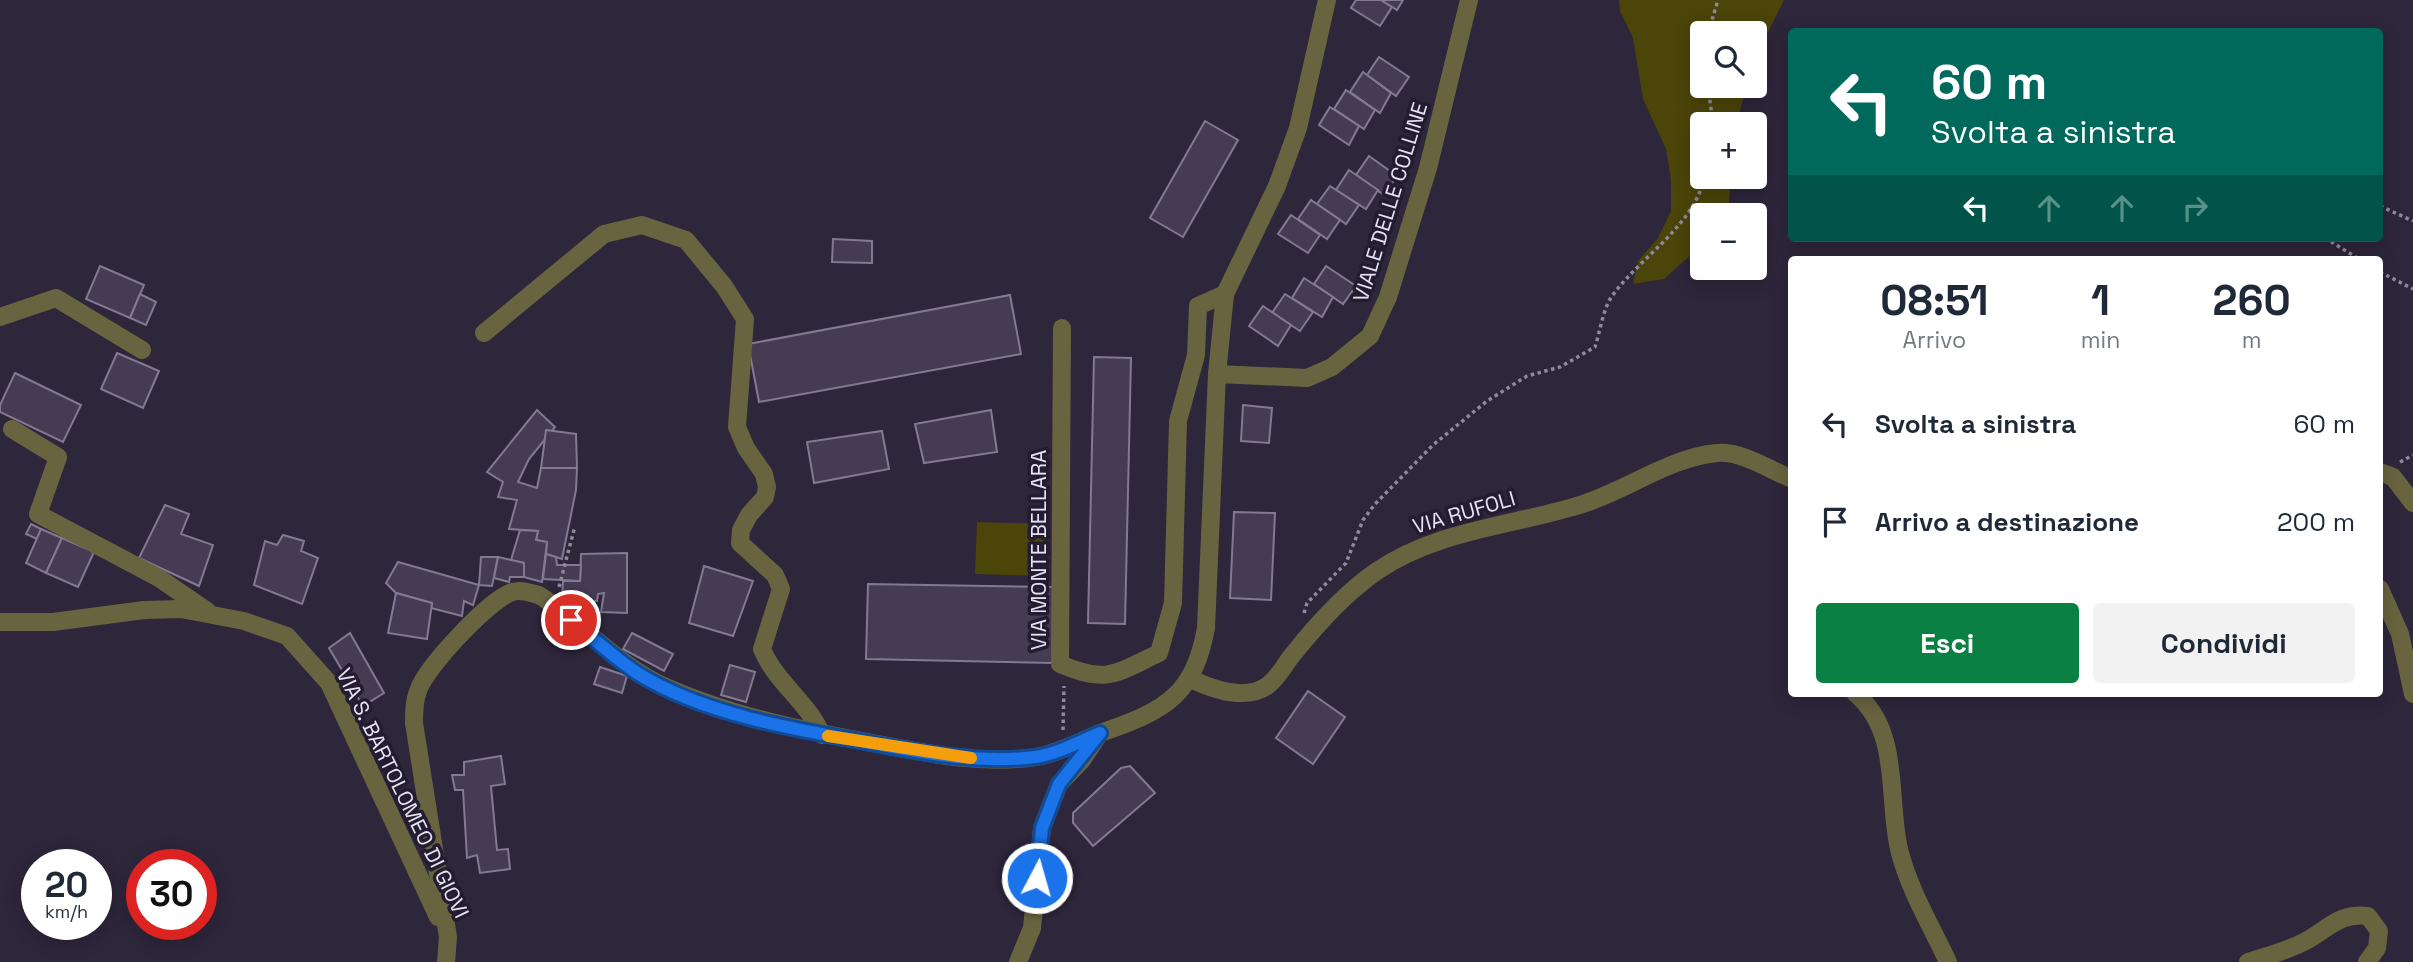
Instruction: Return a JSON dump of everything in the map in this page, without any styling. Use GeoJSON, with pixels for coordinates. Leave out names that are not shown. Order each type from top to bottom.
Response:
{"type":"FeatureCollection","features":[{"type":"Feature","properties":{"kind":"street"},"geometry":{"type":"LineString","coordinates":[[446,962],[448,937],[414,723],[418,690],[485,611],[511,593],[523,591],[539,595],[642,676],[713,706],[822,735],[970,758],[1035,757],[1063,749],[1143,718],[1191,679],[1201,656],[1206,628],[1217,374],[1225,294],[1277,186],[1298,128],[1327,0]]}},
{"type":"Feature","properties":{"kind":"street","name":"VIALE DELLE COLLINE"},"geometry":{"type":"LineString","coordinates":[[1217,374],[1307,378],[1332,367],[1370,336],[1388,297],[1428,168],[1469,0]]}},
{"type":"Feature","properties":{"kind":"street"},"geometry":{"type":"LineString","coordinates":[[484,333],[604,234],[642,225],[686,240],[724,286],[745,319],[737,427],[746,448],[764,474],[767,487],[765,497],[748,515],[741,530],[740,542],[775,575],[781,589],[762,649],[767,662],[786,690],[814,717],[822,735]]}},
{"type":"Feature","properties":{"kind":"street","name":"VIA MONTE BELLARA"},"geometry":{"type":"LineString","coordinates":[[1062,328],[1060,664],[1090,677],[1117,674],[1159,653],[1173,603],[1178,422],[1196,355],[1198,306],[1225,294]]}},
{"type":"Feature","properties":{"kind":"street"},"geometry":{"type":"LineString","coordinates":[[0,317],[56,298],[142,350]]}},
{"type":"Feature","properties":{"kind":"street"},"geometry":{"type":"LineString","coordinates":[[12,429],[58,457],[38,514],[159,578],[212,615]]}},
{"type":"Feature","properties":{"kind":"street","name":"VIA RUFOLI"},"geometry":{"type":"LineString","coordinates":[[1191,679],[1216,690],[1256,691],[1268,685],[1319,623],[1349,593],[1376,572],[1423,545],[1581,505],[1682,462],[1712,454],[1731,454],[1788,477]]}},
{"type":"Feature","properties":{"kind":"street"},"geometry":{"type":"LineString","coordinates":[[2383,473],[2393,477],[2413,503]]}},
{"type":"Feature","properties":{"kind":"street"},"geometry":{"type":"LineString","coordinates":[[2383,596],[2400,634],[2413,694]]}},
{"type":"Feature","properties":{"kind":"street","name":"VIA S. BARTOLOMEO DI GIOVI"},"geometry":{"type":"LineString","coordinates":[[0,622],[53,622],[144,610],[181,609],[244,621],[287,636],[329,683],[448,937]]}},
{"type":"Feature","properties":{"kind":"street"},"geometry":{"type":"LineString","coordinates":[[1859,697],[1880,726],[1889,757],[1899,849],[1948,962]]}},
{"type":"Feature","properties":{"kind":"street"},"geometry":{"type":"LineString","coordinates":[[1018,962],[1032,929],[1042,828],[1059,784],[1100,733]]}},
{"type":"Feature","properties":{"kind":"street"},"geometry":{"type":"LineString","coordinates":[[2248,962],[2282,952],[2307,941],[2345,916],[2357,915],[2368,916],[2379,931],[2377,948],[2367,962]]}},
{"type":"Feature","properties":{"kind":"path"},"geometry":{"type":"LineString","coordinates":[[1712,21],[1718,0]]}},
{"type":"Feature","properties":{"kind":"path"},"geometry":{"type":"LineString","coordinates":[[1303,616],[1307,603],[1346,563],[1363,520],[1375,504],[1433,445],[1487,401],[1527,376],[1560,367],[1595,347],[1611,297],[1670,236],[1702,189]]}},
{"type":"Feature","properties":{"kind":"path"},"geometry":{"type":"LineString","coordinates":[[2383,207],[2413,220]]}},
{"type":"Feature","properties":{"kind":"path"},"geometry":{"type":"LineString","coordinates":[[2331,242],[2354,256]]}},
{"type":"Feature","properties":{"kind":"path"},"geometry":{"type":"LineString","coordinates":[[2383,274],[2413,289]]}},
{"type":"Feature","properties":{"kind":"path"},"geometry":{"type":"LineString","coordinates":[[554,606],[575,526]]}},
{"type":"Feature","properties":{"kind":"path"},"geometry":{"type":"LineString","coordinates":[[1063,749],[1064,666]]}},
{"type":"Feature","properties":{"kind":"shaded area"},"geometry":{"type":"Polygon","coordinates":[[[1619,0],[1784,0],[1767,34],[1767,21],[1690,21],[1690,98],[1744,98],[1739,112],[1690,112],[1690,189],[1730,189],[1729,203],[1690,203],[1690,256],[1664,279],[1633,284],[1638,261],[1658,238],[1671,211],[1671,180],[1666,149],[1643,99],[1633,38],[1620,11],[1619,0]]]}},
{"type":"Feature","properties":{"kind":"shaded area"},"geometry":{"type":"Polygon","coordinates":[[[977,522],[1047,524],[1046,576],[975,574],[977,522]]]}},
{"type":"Feature","properties":{"kind":"building"},"geometry":{"type":"Polygon","coordinates":[[[1356,0],[1381,0],[1392,7],[1380,26],[1351,8],[1356,0]]]}},
{"type":"Feature","properties":{"kind":"building"},"geometry":{"type":"Polygon","coordinates":[[[1381,0],[1403,0],[1397,10],[1381,0]]]}},
{"type":"Feature","properties":{"kind":"building"},"geometry":{"type":"Polygon","coordinates":[[[1379,57],[1409,77],[1396,96],[1367,75],[1379,57]]]}},
{"type":"Feature","properties":{"kind":"building"},"geometry":{"type":"Polygon","coordinates":[[[1363,72],[1391,93],[1380,113],[1350,92],[1363,72]]]}},
{"type":"Feature","properties":{"kind":"building"},"geometry":{"type":"Polygon","coordinates":[[[1346,90],[1375,110],[1364,129],[1334,109],[1346,90]]]}},
{"type":"Feature","properties":{"kind":"building"},"geometry":{"type":"Polygon","coordinates":[[[1330,107],[1359,126],[1349,145],[1319,125],[1330,107]]]}},
{"type":"Feature","properties":{"kind":"building"},"geometry":{"type":"Polygon","coordinates":[[[1205,121],[1238,140],[1183,237],[1150,218],[1205,121]]]}},
{"type":"Feature","properties":{"kind":"building"},"geometry":{"type":"Polygon","coordinates":[[[1369,156],[1397,176],[1384,195],[1356,175],[1369,156]]]}},
{"type":"Feature","properties":{"kind":"building"},"geometry":{"type":"Polygon","coordinates":[[[1349,170],[1378,190],[1366,209],[1336,190],[1349,170]]]}},
{"type":"Feature","properties":{"kind":"building"},"geometry":{"type":"Polygon","coordinates":[[[1330,186],[1359,205],[1346,224],[1317,204],[1330,186]]]}},
{"type":"Feature","properties":{"kind":"building"},"geometry":{"type":"Polygon","coordinates":[[[1311,200],[1340,220],[1327,239],[1298,219],[1311,200]]]}},
{"type":"Feature","properties":{"kind":"building"},"geometry":{"type":"Polygon","coordinates":[[[1291,215],[1320,235],[1308,253],[1278,234],[1291,215]]]}},
{"type":"Feature","properties":{"kind":"building"},"geometry":{"type":"Polygon","coordinates":[[[833,239],[872,241],[872,263],[832,262],[833,239]]]}},
{"type":"Feature","properties":{"kind":"building"},"geometry":{"type":"Polygon","coordinates":[[[100,266],[144,285],[130,318],[86,299],[100,266]]]}},
{"type":"Feature","properties":{"kind":"building"},"geometry":{"type":"Polygon","coordinates":[[[1326,266],[1356,286],[1343,304],[1314,284],[1326,266]]]}},
{"type":"Feature","properties":{"kind":"building"},"geometry":{"type":"Polygon","coordinates":[[[1304,278],[1333,297],[1322,317],[1292,298],[1304,278]]]}},
{"type":"Feature","properties":{"kind":"building"},"geometry":{"type":"Polygon","coordinates":[[[140,294],[156,302],[146,325],[130,318],[140,294]]]}},
{"type":"Feature","properties":{"kind":"building"},"geometry":{"type":"Polygon","coordinates":[[[1285,294],[1313,312],[1300,331],[1272,313],[1285,294]]]}},
{"type":"Feature","properties":{"kind":"building"},"geometry":{"type":"Polygon","coordinates":[[[1010,295],[1021,354],[759,402],[748,344],[1010,295]]]}},
{"type":"Feature","properties":{"kind":"building"},"geometry":{"type":"Polygon","coordinates":[[[1263,306],[1291,325],[1278,346],[1249,326],[1263,306]]]}},
{"type":"Feature","properties":{"kind":"building"},"geometry":{"type":"Polygon","coordinates":[[[117,353],[159,371],[143,408],[101,389],[117,353]]]}},
{"type":"Feature","properties":{"kind":"building"},"geometry":{"type":"Polygon","coordinates":[[[1094,357],[1131,358],[1125,624],[1088,623],[1094,357]]]}},
{"type":"Feature","properties":{"kind":"building"},"geometry":{"type":"Polygon","coordinates":[[[15,373],[81,405],[63,442],[0,412],[0,405],[15,373]]]}},
{"type":"Feature","properties":{"kind":"building"},"geometry":{"type":"Polygon","coordinates":[[[1243,405],[1272,408],[1269,443],[1241,441],[1243,405]]]}},
{"type":"Feature","properties":{"kind":"building"},"geometry":{"type":"Polygon","coordinates":[[[537,410],[555,427],[529,459],[518,482],[537,488],[541,468],[577,468],[576,490],[562,559],[546,554],[547,542],[536,540],[538,531],[509,529],[517,500],[498,497],[503,482],[487,472],[537,410]]]}},
{"type":"Feature","properties":{"kind":"building"},"geometry":{"type":"Polygon","coordinates":[[[991,410],[997,452],[924,463],[915,424],[991,410]]]}},
{"type":"Feature","properties":{"kind":"building"},"geometry":{"type":"Polygon","coordinates":[[[546,430],[576,434],[577,468],[541,468],[546,430]]]}},
{"type":"Feature","properties":{"kind":"building"},"geometry":{"type":"Polygon","coordinates":[[[882,431],[889,469],[814,483],[807,442],[882,431]]]}},
{"type":"Feature","properties":{"kind":"building"},"geometry":{"type":"Polygon","coordinates":[[[165,505],[189,514],[181,534],[213,545],[199,586],[139,558],[165,505]]]}},
{"type":"Feature","properties":{"kind":"building"},"geometry":{"type":"Polygon","coordinates":[[[1234,512],[1275,513],[1271,600],[1230,598],[1234,512]]]}},
{"type":"Feature","properties":{"kind":"building"},"geometry":{"type":"Polygon","coordinates":[[[31,524],[41,529],[37,539],[26,534],[31,524]]]}},
{"type":"Feature","properties":{"kind":"building"},"geometry":{"type":"Polygon","coordinates":[[[41,529],[62,538],[46,573],[26,563],[41,529]]]}},
{"type":"Feature","properties":{"kind":"building"},"geometry":{"type":"Polygon","coordinates":[[[520,530],[538,531],[536,540],[547,542],[542,582],[524,577],[524,563],[511,560],[520,530]]]}},
{"type":"Feature","properties":{"kind":"building"},"geometry":{"type":"Polygon","coordinates":[[[283,535],[304,541],[301,551],[318,558],[302,604],[254,585],[265,541],[277,545],[283,535]]]}},
{"type":"Feature","properties":{"kind":"building"},"geometry":{"type":"Polygon","coordinates":[[[62,538],[94,552],[78,587],[46,573],[62,538]]]}},
{"type":"Feature","properties":{"kind":"building"},"geometry":{"type":"Polygon","coordinates":[[[627,553],[627,613],[601,612],[604,593],[598,594],[597,601],[562,600],[563,581],[580,581],[581,554],[627,553]]]}},
{"type":"Feature","properties":{"kind":"building"},"geometry":{"type":"Polygon","coordinates":[[[546,554],[556,557],[557,565],[581,565],[580,581],[543,579],[546,554]]]}},
{"type":"Feature","properties":{"kind":"building"},"geometry":{"type":"Polygon","coordinates":[[[481,557],[498,557],[492,586],[479,585],[481,557]]]}},
{"type":"Feature","properties":{"kind":"building"},"geometry":{"type":"Polygon","coordinates":[[[498,557],[524,563],[524,577],[510,577],[509,582],[494,578],[498,557]]]}},
{"type":"Feature","properties":{"kind":"building"},"geometry":{"type":"Polygon","coordinates":[[[398,562],[479,585],[473,605],[464,601],[462,616],[431,608],[432,603],[396,593],[386,583],[398,562]]]}},
{"type":"Feature","properties":{"kind":"building"},"geometry":{"type":"Polygon","coordinates":[[[704,566],[753,581],[733,636],[689,623],[704,566]]]}},
{"type":"Feature","properties":{"kind":"building"},"geometry":{"type":"Polygon","coordinates":[[[868,584],[1054,587],[1053,663],[866,659],[868,584]]]}},
{"type":"Feature","properties":{"kind":"building"},"geometry":{"type":"Polygon","coordinates":[[[396,593],[432,603],[427,639],[388,633],[396,593]]]}},
{"type":"Feature","properties":{"kind":"building"},"geometry":{"type":"Polygon","coordinates":[[[350,633],[384,693],[363,706],[329,648],[350,633]]]}},
{"type":"Feature","properties":{"kind":"building"},"geometry":{"type":"Polygon","coordinates":[[[632,633],[673,654],[664,671],[623,649],[632,633]]]}},
{"type":"Feature","properties":{"kind":"building"},"geometry":{"type":"Polygon","coordinates":[[[730,665],[755,672],[746,702],[721,695],[730,665]]]}},
{"type":"Feature","properties":{"kind":"building"},"geometry":{"type":"Polygon","coordinates":[[[600,667],[627,676],[622,693],[594,684],[600,667]]]}},
{"type":"Feature","properties":{"kind":"building"},"geometry":{"type":"Polygon","coordinates":[[[1308,691],[1345,717],[1313,764],[1276,738],[1308,691]]]}},
{"type":"Feature","properties":{"kind":"building"},"geometry":{"type":"Polygon","coordinates":[[[501,756],[505,784],[491,786],[497,850],[508,849],[510,869],[480,873],[477,855],[467,858],[463,790],[455,790],[452,775],[464,775],[464,762],[501,756]]]}},
{"type":"Feature","properties":{"kind":"building"},"geometry":{"type":"Polygon","coordinates":[[[1130,766],[1155,793],[1093,846],[1073,823],[1073,813],[1121,768],[1130,766]]]}},
{"type":"Feature","properties":{"kind":"slow traffic"},"geometry":{"type":"LineString","coordinates":[[828,736],[936,755],[971,758]]}},
{"type":"Feature","properties":{"kind":"route"},"geometry":{"type":"LineString","coordinates":[[571,620],[642,676],[667,688],[749,717],[822,735],[936,755],[1003,759],[1050,754],[1100,733],[1082,760],[1059,784],[1042,828],[1037,878]]}}]}
